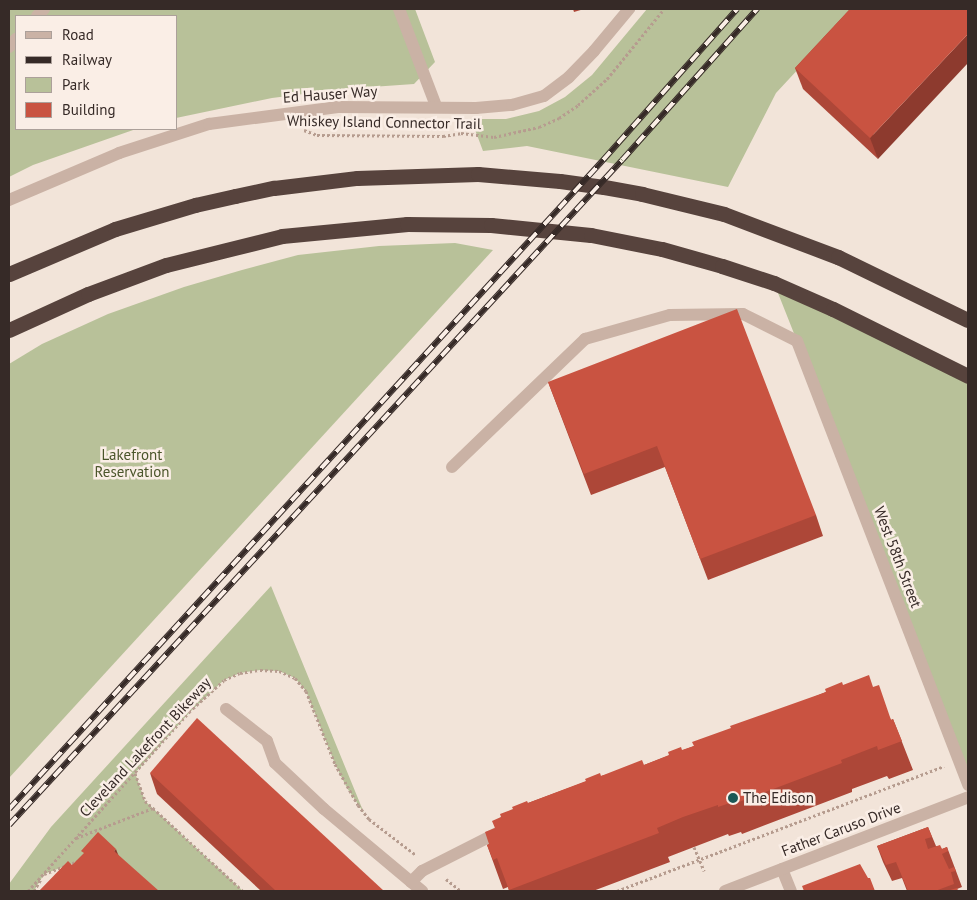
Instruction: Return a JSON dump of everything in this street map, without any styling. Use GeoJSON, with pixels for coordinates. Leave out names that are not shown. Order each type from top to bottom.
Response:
{"type":"FeatureCollection","features":[{"type":"Feature","properties":{"kind":"highway"},"geometry":{"type":"LineString","coordinates":[[9,274],[115,230],[187,207],[235,196],[274,188],[357,178],[478,174],[552,180],[604,187],[666,199],[724,214],[771,230],[838,257],[968,320]]}},
{"type":"Feature","properties":{"kind":"highway"},"geometry":{"type":"LineString","coordinates":[[9,330],[80,297],[151,270],[203,254],[282,236],[407,224],[491,225],[591,235],[662,250],[722,266],[774,283],[833,309],[968,376]]}},
{"type":"Feature","properties":{"kind":"street"},"geometry":{"type":"LineString","coordinates":[[399,9],[436,106]]}},
{"type":"Feature","properties":{"kind":"street","name":"Ed Hauser Way"},"geometry":{"type":"LineString","coordinates":[[9,200],[119,153],[210,124],[338,107],[436,106],[476,108],[512,105],[544,96],[569,77],[594,51],[629,9]]}},
{"type":"Feature","properties":{"kind":"street","name":"West 58th Street"},"geometry":{"type":"LineString","coordinates":[[452,467],[585,339],[670,316],[743,314],[797,341],[968,785]]}},
{"type":"Feature","properties":{"kind":"street"},"geometry":{"type":"LineString","coordinates":[[226,709],[267,741],[275,763],[324,809],[422,891]]}},
{"type":"Feature","properties":{"kind":"street","name":"Father Caruso Drive"},"geometry":{"type":"LineString","coordinates":[[725,891],[968,797]]}},
{"type":"Feature","properties":{"kind":"street"},"geometry":{"type":"LineString","coordinates":[[411,882],[422,872],[505,829]]}},
{"type":"Feature","properties":{"kind":"street"},"geometry":{"type":"LineString","coordinates":[[782,869],[791,891]]}},
{"type":"Feature","properties":{"kind":"path","name":"Whiskey Island Connector Trail"},"geometry":{"type":"LineString","coordinates":[[300,129],[317,135],[443,136],[461,133],[494,137],[539,127],[559,118],[578,106],[607,79],[664,9]]}},
{"type":"Feature","properties":{"kind":"path","name":"Cleveland Lakefront Bikeway"},"geometry":{"type":"LineString","coordinates":[[28,891],[190,712],[224,680],[240,673],[260,670],[279,671],[296,678],[306,691],[335,764],[358,805],[369,819],[415,854]]}},
{"type":"Feature","properties":{"kind":"path"},"geometry":{"type":"LineString","coordinates":[[617,891],[936,769]]}},
{"type":"Feature","properties":{"kind":"path"},"geometry":{"type":"LineString","coordinates":[[135,773],[145,800],[243,891]]}},
{"type":"Feature","properties":{"kind":"path"},"geometry":{"type":"LineString","coordinates":[[76,838],[153,808]]}},
{"type":"Feature","properties":{"kind":"path"},"geometry":{"type":"LineString","coordinates":[[694,847],[704,871]]}},
{"type":"Feature","properties":{"kind":"path"},"geometry":{"type":"LineString","coordinates":[[34,891],[44,874],[85,859]]}},
{"type":"Feature","properties":{"kind":"path"},"geometry":{"type":"LineString","coordinates":[[443,876],[461,891]]}},
{"type":"Feature","properties":{"kind":"green space"},"geometry":{"type":"Polygon","coordinates":[[[9,9],[415,9],[435,62],[414,84],[343,89],[272,98],[178,118],[178,15],[15,15],[15,130],[133,130],[33,165],[9,177],[9,9]]]}},
{"type":"Feature","properties":{"kind":"green space"},"geometry":{"type":"Polygon","coordinates":[[[647,9],[854,9],[776,93],[728,187],[527,146],[483,151],[471,119],[506,119],[539,111],[565,97],[592,75],[647,9]]]}},
{"type":"Feature","properties":{"kind":"green space","name":"Lakefront Reservation"},"geometry":{"type":"Polygon","coordinates":[[[455,243],[493,250],[9,778],[9,364],[42,344],[108,314],[184,287],[242,270],[298,255],[379,246],[455,243]]]}},
{"type":"Feature","properties":{"kind":"green space"},"geometry":{"type":"Polygon","coordinates":[[[774,283],[968,376],[968,785],[797,341],[774,283]]]}},
{"type":"Feature","properties":{"kind":"green space"},"geometry":{"type":"Polygon","coordinates":[[[271,586],[364,813],[347,788],[335,764],[306,691],[295,678],[279,671],[260,670],[240,673],[224,680],[190,712],[135,773],[145,801],[243,891],[155,891],[109,850],[44,874],[34,891],[9,891],[9,884],[51,827],[271,586]]]}},
{"type":"Feature","properties":{"kind":"building"},"geometry":{"type":"Polygon","coordinates":[[[850,9],[968,9],[968,34],[870,138],[795,68],[850,9]]]}},
{"type":"Feature","properties":{"kind":"building"},"geometry":{"type":"Polygon","coordinates":[[[737,309],[816,515],[700,559],[657,446],[584,474],[548,382],[737,309]]]}},
{"type":"Feature","properties":{"kind":"building"},"geometry":{"type":"Polygon","coordinates":[[[869,675],[873,687],[879,685],[891,720],[893,719],[902,741],[878,750],[877,746],[841,760],[842,763],[731,805],[730,803],[718,807],[718,805],[683,817],[657,828],[659,833],[509,890],[497,858],[493,860],[487,845],[489,844],[485,832],[495,828],[492,821],[501,817],[500,814],[527,801],[528,803],[586,781],[585,779],[600,773],[601,776],[642,760],[644,765],[669,755],[668,752],[681,747],[682,750],[694,746],[692,742],[731,728],[730,726],[826,692],[825,689],[842,682],[843,685],[869,675]]]}},
{"type":"Feature","properties":{"kind":"building"},"geometry":{"type":"Polygon","coordinates":[[[197,718],[384,891],[276,891],[150,773],[197,718]]]}},
{"type":"Feature","properties":{"kind":"building"},"geometry":{"type":"Polygon","coordinates":[[[928,827],[932,837],[925,839],[928,849],[940,845],[942,849],[947,847],[948,851],[942,854],[949,869],[954,867],[956,871],[951,872],[954,884],[935,891],[908,891],[896,862],[886,865],[877,846],[928,827]]]}},
{"type":"Feature","properties":{"kind":"building"},"geometry":{"type":"Polygon","coordinates":[[[98,832],[116,849],[114,851],[159,891],[39,891],[68,861],[72,865],[84,853],[81,851],[98,832]]]}},
{"type":"Feature","properties":{"kind":"building"},"geometry":{"type":"Polygon","coordinates":[[[860,864],[868,878],[870,878],[875,891],[804,891],[802,886],[860,864]]]}},
{"type":"Feature","properties":{"kind":"building"},"geometry":{"type":"Polygon","coordinates":[[[957,888],[958,891],[947,891],[957,888]]]}},
{"type":"Feature","properties":{"kind":"railway"},"geometry":{"type":"LineString","coordinates":[[9,809],[603,160],[737,9]]}},
{"type":"Feature","properties":{"kind":"railway"},"geometry":{"type":"LineString","coordinates":[[9,825],[622,160],[757,9]]}},
{"type":"Feature","properties":{"kind":"place","name":"The Edison"},"geometry":{"type":"Point","coordinates":[733,798]}}]}
